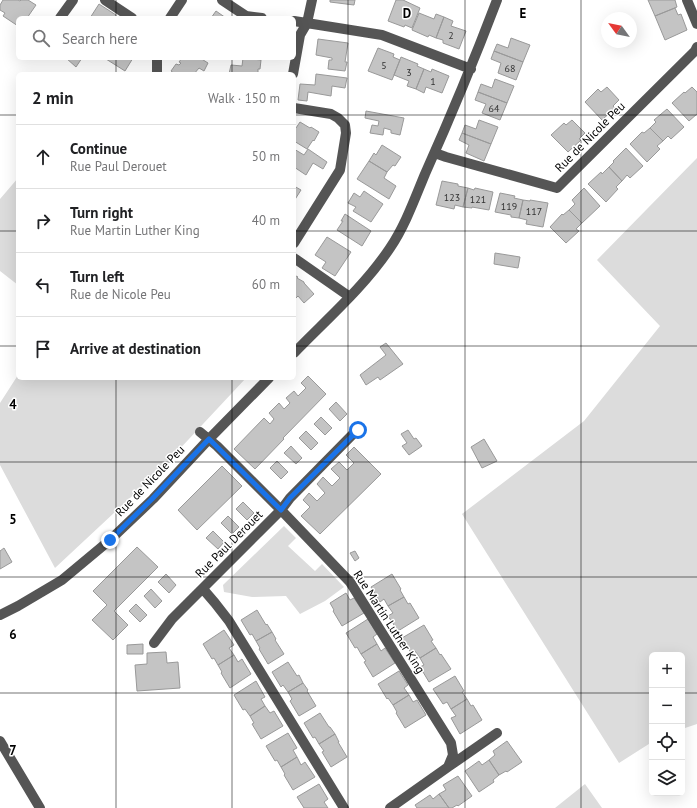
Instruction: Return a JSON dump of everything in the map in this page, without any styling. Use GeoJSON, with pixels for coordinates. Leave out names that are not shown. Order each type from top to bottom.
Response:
{"type":"FeatureCollection","features":[{"type":"Feature","properties":{"kind":"street"},"geometry":{"type":"LineString","coordinates":[[61,16],[73,0]]}},
{"type":"Feature","properties":{"kind":"street"},"geometry":{"type":"LineString","coordinates":[[105,0],[129,16]]}},
{"type":"Feature","properties":{"kind":"street"},"geometry":{"type":"LineString","coordinates":[[171,16],[182,0]]}},
{"type":"Feature","properties":{"kind":"street"},"geometry":{"type":"LineString","coordinates":[[222,0],[246,16]]}},
{"type":"Feature","properties":{"kind":"street"},"geometry":{"type":"LineString","coordinates":[[296,57],[300,35],[307,23],[312,0]]}},
{"type":"Feature","properties":{"kind":"street"},"geometry":{"type":"LineString","coordinates":[[296,350],[376,269],[391,246],[402,226],[435,153],[471,69],[497,0]]}},
{"type":"Feature","properties":{"kind":"street"},"geometry":{"type":"LineString","coordinates":[[687,0],[697,24]]}},
{"type":"Feature","properties":{"kind":"street"},"geometry":{"type":"LineString","coordinates":[[296,22],[382,34],[471,69]]}},
{"type":"Feature","properties":{"kind":"street","name":"Rue de Nicole Peu"},"geometry":{"type":"LineString","coordinates":[[435,153],[557,188],[695,52],[697,47]]}},
{"type":"Feature","properties":{"kind":"street"},"geometry":{"type":"LineString","coordinates":[[157,60],[157,72]]}},
{"type":"Feature","properties":{"kind":"street"},"geometry":{"type":"LineString","coordinates":[[293,72],[296,60]]}},
{"type":"Feature","properties":{"kind":"street"},"geometry":{"type":"LineString","coordinates":[[296,108],[331,114],[345,125],[346,133],[340,170],[296,240]]}},
{"type":"Feature","properties":{"kind":"street"},"geometry":{"type":"LineString","coordinates":[[296,259],[350,297]]}},
{"type":"Feature","properties":{"kind":"street","name":"Rue de Nicole Peu"},"geometry":{"type":"LineString","coordinates":[[0,615],[62,580],[110,540],[152,499],[267,380]]}},
{"type":"Feature","properties":{"kind":"street","name":"Rue Paul Derouet"},"geometry":{"type":"LineString","coordinates":[[154,643],[172,619],[281,510],[290,498],[358,430]]}},
{"type":"Feature","properties":{"kind":"street","name":"Rue Martin Luther King"},"geometry":{"type":"LineString","coordinates":[[200,432],[209,439],[281,510],[350,582],[451,743],[453,755],[448,766]]}},
{"type":"Feature","properties":{"kind":"street"},"geometry":{"type":"LineString","coordinates":[[203,589],[229,621],[344,808]]}},
{"type":"Feature","properties":{"kind":"street"},"geometry":{"type":"LineString","coordinates":[[390,808],[496,732]]}},
{"type":"Feature","properties":{"kind":"street"},"geometry":{"type":"LineString","coordinates":[[0,741],[40,808]]}},
{"type":"Feature","properties":{"kind":"shaded area"},"geometry":{"type":"Polygon","coordinates":[[[697,158],[697,724],[685,728],[685,652],[649,652],[649,744],[619,763],[462,514],[584,421],[660,326],[597,260],[697,158]]]}},
{"type":"Feature","properties":{"kind":"shaded area"},"geometry":{"type":"Polygon","coordinates":[[[16,180],[16,283],[0,271],[0,199],[16,180]]]}},
{"type":"Feature","properties":{"kind":"shaded area"},"geometry":{"type":"Polygon","coordinates":[[[16,378],[16,380],[244,380],[160,470],[55,568],[0,465],[0,403],[16,378]]]}},
{"type":"Feature","properties":{"kind":"shaded area"},"geometry":{"type":"Polygon","coordinates":[[[284,526],[296,538],[288,546],[315,571],[322,564],[344,587],[325,601],[300,614],[286,596],[252,597],[224,592],[223,585],[284,526]]]}},
{"type":"Feature","properties":{"kind":"shaded area"},"geometry":{"type":"Polygon","coordinates":[[[585,784],[602,808],[555,808],[585,784]]]}},
{"type":"Feature","properties":{"kind":"building"},"geometry":{"type":"Polygon","coordinates":[[[3,0],[28,0],[36,5],[28,16],[16,16],[16,25],[3,16],[5,13],[0,10],[0,5],[3,0]]]}},
{"type":"Feature","properties":{"kind":"building"},"geometry":{"type":"Polygon","coordinates":[[[330,0],[355,0],[354,5],[330,2],[330,0]]]}},
{"type":"Feature","properties":{"kind":"building"},"geometry":{"type":"Polygon","coordinates":[[[396,0],[403,0],[420,8],[412,28],[405,25],[404,27],[388,21],[396,0]]]}},
{"type":"Feature","properties":{"kind":"building"},"geometry":{"type":"Polygon","coordinates":[[[648,0],[675,0],[677,7],[655,16],[648,0]]]}},
{"type":"Feature","properties":{"kind":"building"},"geometry":{"type":"Polygon","coordinates":[[[99,4],[116,15],[116,16],[91,16],[99,4]]]}},
{"type":"Feature","properties":{"kind":"building"},"geometry":{"type":"Polygon","coordinates":[[[675,8],[678,15],[681,14],[687,30],[665,40],[655,16],[675,8]]]}},
{"type":"Feature","properties":{"kind":"building"},"geometry":{"type":"Polygon","coordinates":[[[216,11],[223,16],[212,16],[216,11]]]}},
{"type":"Feature","properties":{"kind":"building"},"geometry":{"type":"Polygon","coordinates":[[[419,13],[434,19],[436,14],[444,17],[436,38],[429,35],[428,37],[412,30],[419,13]]]}},
{"type":"Feature","properties":{"kind":"building"},"geometry":{"type":"Polygon","coordinates":[[[444,17],[453,21],[451,26],[466,31],[459,49],[443,43],[443,40],[436,38],[444,17]]]}},
{"type":"Feature","properties":{"kind":"building"},"geometry":{"type":"Polygon","coordinates":[[[511,38],[530,45],[523,62],[494,51],[497,44],[508,48],[511,38]]]}},
{"type":"Feature","properties":{"kind":"building"},"geometry":{"type":"Polygon","coordinates":[[[318,39],[348,43],[345,71],[328,69],[329,60],[332,60],[332,58],[316,55],[318,39]]]}},
{"type":"Feature","properties":{"kind":"building"},"geometry":{"type":"Polygon","coordinates":[[[378,48],[394,54],[393,57],[400,60],[392,80],[368,71],[378,48]]]}},
{"type":"Feature","properties":{"kind":"building"},"geometry":{"type":"Polygon","coordinates":[[[494,51],[523,62],[516,80],[498,73],[501,63],[491,59],[494,51]]]}},
{"type":"Feature","properties":{"kind":"building"},"geometry":{"type":"Polygon","coordinates":[[[401,57],[418,64],[417,66],[424,69],[416,89],[407,86],[409,81],[394,75],[401,57]]]}},
{"type":"Feature","properties":{"kind":"building"},"geometry":{"type":"Polygon","coordinates":[[[68,60],[81,60],[76,67],[68,60]]]}},
{"type":"Feature","properties":{"kind":"building"},"geometry":{"type":"Polygon","coordinates":[[[108,60],[132,60],[125,71],[108,60]]]}},
{"type":"Feature","properties":{"kind":"building"},"geometry":{"type":"Polygon","coordinates":[[[180,60],[203,60],[208,63],[204,71],[199,68],[196,72],[171,71],[176,64],[179,65],[181,63],[179,62],[180,60]]]}},
{"type":"Feature","properties":{"kind":"building"},"geometry":{"type":"Polygon","coordinates":[[[243,60],[261,60],[260,69],[258,69],[258,72],[229,72],[231,65],[242,66],[243,60]]]}},
{"type":"Feature","properties":{"kind":"building"},"geometry":{"type":"Polygon","coordinates":[[[424,69],[431,72],[432,69],[449,76],[442,93],[426,87],[424,93],[416,89],[424,69]]]}},
{"type":"Feature","properties":{"kind":"building"},"geometry":{"type":"Polygon","coordinates":[[[316,74],[347,78],[345,88],[332,86],[331,96],[308,92],[307,101],[298,100],[300,84],[315,85],[316,74]]]}},
{"type":"Feature","properties":{"kind":"building"},"geometry":{"type":"Polygon","coordinates":[[[495,79],[514,86],[507,103],[478,92],[481,84],[492,88],[495,79]]]}},
{"type":"Feature","properties":{"kind":"building"},"geometry":{"type":"Polygon","coordinates":[[[607,87],[619,100],[613,106],[615,108],[602,120],[585,102],[598,89],[601,92],[607,87]]]}},
{"type":"Feature","properties":{"kind":"building"},"geometry":{"type":"Polygon","coordinates":[[[692,87],[697,92],[697,114],[689,121],[672,103],[692,87]]]}},
{"type":"Feature","properties":{"kind":"building"},"geometry":{"type":"Polygon","coordinates":[[[478,92],[507,103],[500,120],[482,113],[486,104],[475,100],[478,92]]]}},
{"type":"Feature","properties":{"kind":"building"},"geometry":{"type":"Polygon","coordinates":[[[667,109],[684,127],[671,139],[668,136],[663,141],[650,128],[656,122],[654,120],[667,109]]]}},
{"type":"Feature","properties":{"kind":"building"},"geometry":{"type":"Polygon","coordinates":[[[366,111],[404,118],[400,135],[391,133],[391,130],[384,128],[383,135],[370,133],[372,125],[378,126],[379,121],[365,118],[366,111]]]}},
{"type":"Feature","properties":{"kind":"building"},"geometry":{"type":"Polygon","coordinates":[[[479,120],[498,127],[491,144],[462,133],[465,125],[476,129],[479,120]]]}},
{"type":"Feature","properties":{"kind":"building"},"geometry":{"type":"Polygon","coordinates":[[[572,120],[585,133],[579,139],[581,140],[568,152],[551,135],[564,123],[566,125],[572,120]]]}},
{"type":"Feature","properties":{"kind":"building"},"geometry":{"type":"Polygon","coordinates":[[[300,122],[319,132],[307,149],[296,142],[296,128],[300,122]]]}},
{"type":"Feature","properties":{"kind":"building"},"geometry":{"type":"Polygon","coordinates":[[[650,128],[663,141],[657,146],[660,149],[647,162],[630,144],[642,132],[644,133],[650,128]]]}},
{"type":"Feature","properties":{"kind":"building"},"geometry":{"type":"Polygon","coordinates":[[[462,133],[491,144],[484,161],[466,153],[469,145],[459,140],[462,133]]]}},
{"type":"Feature","properties":{"kind":"building"},"geometry":{"type":"Polygon","coordinates":[[[382,145],[401,157],[395,166],[393,165],[387,172],[369,161],[374,153],[376,155],[382,145]]]}},
{"type":"Feature","properties":{"kind":"building"},"geometry":{"type":"Polygon","coordinates":[[[626,148],[643,166],[630,178],[627,175],[622,181],[609,167],[626,148]]]}},
{"type":"Feature","properties":{"kind":"building"},"geometry":{"type":"Polygon","coordinates":[[[308,149],[327,162],[323,169],[313,163],[306,175],[296,168],[296,150],[304,155],[308,149]]]}},
{"type":"Feature","properties":{"kind":"building"},"geometry":{"type":"Polygon","coordinates":[[[369,161],[387,172],[384,178],[396,186],[389,199],[357,179],[369,161]]]}},
{"type":"Feature","properties":{"kind":"building"},"geometry":{"type":"Polygon","coordinates":[[[609,167],[622,181],[616,187],[618,189],[606,202],[588,184],[609,167]]]}},
{"type":"Feature","properties":{"kind":"building"},"geometry":{"type":"Polygon","coordinates":[[[442,181],[458,184],[458,186],[468,188],[463,207],[455,205],[454,209],[436,205],[442,181]]]}},
{"type":"Feature","properties":{"kind":"building"},"geometry":{"type":"Polygon","coordinates":[[[296,187],[301,190],[296,198],[296,187]]]}},
{"type":"Feature","properties":{"kind":"building"},"geometry":{"type":"Polygon","coordinates":[[[468,188],[493,192],[489,210],[463,207],[468,188]]]}},
{"type":"Feature","properties":{"kind":"building"},"geometry":{"type":"Polygon","coordinates":[[[584,188],[600,206],[582,223],[569,210],[575,204],[572,200],[584,188]]]}},
{"type":"Feature","properties":{"kind":"building"},"geometry":{"type":"Polygon","coordinates":[[[364,191],[383,204],[371,222],[353,211],[356,207],[348,203],[354,193],[360,197],[364,191]]]}},
{"type":"Feature","properties":{"kind":"building"},"geometry":{"type":"Polygon","coordinates":[[[500,193],[515,196],[514,198],[523,200],[519,218],[495,212],[500,193]]]}},
{"type":"Feature","properties":{"kind":"building"},"geometry":{"type":"Polygon","coordinates":[[[523,200],[548,203],[543,227],[526,224],[527,220],[519,218],[523,200]]]}},
{"type":"Feature","properties":{"kind":"building"},"geometry":{"type":"Polygon","coordinates":[[[569,210],[582,223],[576,229],[579,231],[566,243],[550,227],[562,214],[563,215],[569,210]]]}},
{"type":"Feature","properties":{"kind":"building"},"geometry":{"type":"Polygon","coordinates":[[[345,214],[371,231],[362,246],[337,230],[343,221],[341,221],[345,214]]]}},
{"type":"Feature","properties":{"kind":"building"},"geometry":{"type":"Polygon","coordinates":[[[327,237],[351,252],[335,276],[322,268],[326,262],[315,255],[327,237]]]}},
{"type":"Feature","properties":{"kind":"building"},"geometry":{"type":"Polygon","coordinates":[[[495,253],[520,257],[518,268],[494,264],[495,253]]]}},
{"type":"Feature","properties":{"kind":"building"},"geometry":{"type":"Polygon","coordinates":[[[296,276],[304,282],[314,294],[304,303],[298,296],[296,298],[296,276]]]}},
{"type":"Feature","properties":{"kind":"building"},"geometry":{"type":"Polygon","coordinates":[[[386,343],[403,364],[380,380],[378,377],[366,385],[360,375],[386,355],[380,347],[386,343]]]}},
{"type":"Feature","properties":{"kind":"building"},"geometry":{"type":"Polygon","coordinates":[[[308,376],[326,394],[255,469],[234,449],[264,418],[270,424],[274,419],[269,413],[279,403],[284,409],[290,403],[286,398],[294,391],[298,396],[306,388],[301,383],[308,376]]]}},
{"type":"Feature","properties":{"kind":"building"},"geometry":{"type":"Polygon","coordinates":[[[336,402],[347,414],[340,421],[329,409],[336,402]]]}},
{"type":"Feature","properties":{"kind":"building"},"geometry":{"type":"Polygon","coordinates":[[[321,417],[332,428],[325,435],[314,424],[321,417]]]}},
{"type":"Feature","properties":{"kind":"building"},"geometry":{"type":"Polygon","coordinates":[[[408,430],[414,439],[416,438],[422,446],[409,455],[402,446],[407,443],[401,434],[408,430]]]}},
{"type":"Feature","properties":{"kind":"building"},"geometry":{"type":"Polygon","coordinates":[[[306,431],[318,443],[311,450],[299,438],[306,431]]]}},
{"type":"Feature","properties":{"kind":"building"},"geometry":{"type":"Polygon","coordinates":[[[484,439],[497,461],[482,468],[471,447],[484,439]]]}},
{"type":"Feature","properties":{"kind":"building"},"geometry":{"type":"Polygon","coordinates":[[[291,446],[302,458],[296,464],[284,453],[291,446]]]}},
{"type":"Feature","properties":{"kind":"building"},"geometry":{"type":"Polygon","coordinates":[[[354,447],[381,474],[320,534],[301,516],[310,507],[303,500],[309,493],[317,501],[325,493],[317,484],[323,477],[332,486],[340,478],[331,469],[339,462],[347,470],[354,463],[346,455],[354,447]]]}},
{"type":"Feature","properties":{"kind":"building"},"geometry":{"type":"Polygon","coordinates":[[[277,461],[288,472],[281,479],[270,468],[277,461]]]}},
{"type":"Feature","properties":{"kind":"building"},"geometry":{"type":"Polygon","coordinates":[[[222,466],[242,486],[197,530],[178,510],[222,466]]]}},
{"type":"Feature","properties":{"kind":"building"},"geometry":{"type":"Polygon","coordinates":[[[243,502],[254,513],[247,520],[236,509],[243,502]]]}},
{"type":"Feature","properties":{"kind":"building"},"geometry":{"type":"Polygon","coordinates":[[[228,516],[239,527],[232,534],[221,523],[228,516]]]}},
{"type":"Feature","properties":{"kind":"building"},"geometry":{"type":"Polygon","coordinates":[[[213,531],[224,542],[218,549],[206,538],[213,531]]]}},
{"type":"Feature","properties":{"kind":"building"},"geometry":{"type":"Polygon","coordinates":[[[137,547],[158,567],[114,611],[128,625],[113,640],[92,620],[107,605],[93,591],[137,547]]]}},
{"type":"Feature","properties":{"kind":"building"},"geometry":{"type":"Polygon","coordinates":[[[4,548],[12,562],[0,569],[0,551],[4,548]]]}},
{"type":"Feature","properties":{"kind":"building"},"geometry":{"type":"Polygon","coordinates":[[[355,551],[359,558],[355,561],[350,553],[355,551]]]}},
{"type":"Feature","properties":{"kind":"building"},"geometry":{"type":"Polygon","coordinates":[[[166,574],[176,585],[169,593],[158,582],[166,574]]]}},
{"type":"Feature","properties":{"kind":"building"},"geometry":{"type":"Polygon","coordinates":[[[392,574],[404,597],[388,606],[384,599],[380,602],[371,587],[392,574]]]}},
{"type":"Feature","properties":{"kind":"building"},"geometry":{"type":"Polygon","coordinates":[[[151,589],[162,601],[155,608],[144,596],[151,589]]]}},
{"type":"Feature","properties":{"kind":"building"},"geometry":{"type":"Polygon","coordinates":[[[346,593],[350,600],[354,598],[364,613],[342,626],[330,603],[346,593]]]}},
{"type":"Feature","properties":{"kind":"building"},"geometry":{"type":"Polygon","coordinates":[[[404,597],[408,604],[410,603],[419,618],[398,631],[388,616],[393,613],[388,606],[404,597]]]}},
{"type":"Feature","properties":{"kind":"building"},"geometry":{"type":"Polygon","coordinates":[[[136,604],[147,615],[140,622],[129,611],[136,604]]]}},
{"type":"Feature","properties":{"kind":"building"},"geometry":{"type":"Polygon","coordinates":[[[257,610],[272,632],[256,641],[252,634],[250,635],[241,620],[257,610]]]}},
{"type":"Feature","properties":{"kind":"building"},"geometry":{"type":"Polygon","coordinates":[[[368,619],[377,634],[373,637],[377,644],[361,654],[357,647],[355,648],[346,633],[368,619]]]}},
{"type":"Feature","properties":{"kind":"building"},"geometry":{"type":"Polygon","coordinates":[[[424,625],[436,648],[420,658],[415,651],[411,653],[402,638],[424,625]]]}},
{"type":"Feature","properties":{"kind":"building"},"geometry":{"type":"Polygon","coordinates":[[[224,630],[234,645],[229,648],[234,655],[218,665],[214,658],[212,659],[203,644],[224,630]]]}},
{"type":"Feature","properties":{"kind":"building"},"geometry":{"type":"Polygon","coordinates":[[[272,632],[284,654],[268,664],[256,641],[272,632]]]}},
{"type":"Feature","properties":{"kind":"building"},"geometry":{"type":"Polygon","coordinates":[[[143,644],[143,654],[127,654],[127,645],[143,644]]]}},
{"type":"Feature","properties":{"kind":"building"},"geometry":{"type":"Polygon","coordinates":[[[377,644],[381,651],[385,648],[395,663],[373,677],[361,654],[377,644]]]}},
{"type":"Feature","properties":{"kind":"building"},"geometry":{"type":"Polygon","coordinates":[[[436,648],[451,669],[429,682],[420,667],[424,665],[420,658],[436,648]]]}},
{"type":"Feature","properties":{"kind":"building"},"geometry":{"type":"Polygon","coordinates":[[[166,652],[167,663],[178,662],[180,688],[137,691],[135,665],[147,664],[147,653],[166,652]]]}},
{"type":"Feature","properties":{"kind":"building"},"geometry":{"type":"Polygon","coordinates":[[[234,655],[238,662],[242,659],[251,674],[230,688],[218,665],[234,655]]]}},
{"type":"Feature","properties":{"kind":"building"},"geometry":{"type":"Polygon","coordinates":[[[288,662],[297,676],[299,675],[303,683],[288,692],[283,685],[281,687],[272,672],[288,662]]]}},
{"type":"Feature","properties":{"kind":"building"},"geometry":{"type":"Polygon","coordinates":[[[399,671],[408,685],[404,688],[409,695],[393,705],[388,698],[387,699],[378,684],[399,671]]]}},
{"type":"Feature","properties":{"kind":"building"},"geometry":{"type":"Polygon","coordinates":[[[455,676],[467,699],[451,709],[447,702],[443,704],[433,689],[455,676]]]}},
{"type":"Feature","properties":{"kind":"building"},"geometry":{"type":"Polygon","coordinates":[[[256,681],[265,697],[261,699],[265,706],[250,716],[245,709],[243,710],[234,695],[256,681]]]}},
{"type":"Feature","properties":{"kind":"building"},"geometry":{"type":"Polygon","coordinates":[[[303,683],[316,706],[299,716],[290,701],[292,699],[288,692],[303,683]]]}},
{"type":"Feature","properties":{"kind":"building"},"geometry":{"type":"Polygon","coordinates":[[[409,695],[413,702],[417,700],[426,715],[405,728],[393,705],[409,695]]]}},
{"type":"Feature","properties":{"kind":"building"},"geometry":{"type":"Polygon","coordinates":[[[467,699],[471,706],[473,705],[482,720],[460,734],[451,718],[456,716],[451,709],[467,699]]]}},
{"type":"Feature","properties":{"kind":"building"},"geometry":{"type":"Polygon","coordinates":[[[265,706],[270,713],[274,711],[283,726],[261,739],[252,724],[254,723],[250,716],[265,706]]]}},
{"type":"Feature","properties":{"kind":"building"},"geometry":{"type":"Polygon","coordinates":[[[320,713],[335,734],[319,744],[315,737],[313,738],[304,723],[320,713]]]}},
{"type":"Feature","properties":{"kind":"building"},"geometry":{"type":"Polygon","coordinates":[[[288,733],[297,748],[293,750],[297,757],[281,767],[277,760],[275,761],[266,746],[288,733]]]}},
{"type":"Feature","properties":{"kind":"building"},"geometry":{"type":"Polygon","coordinates":[[[335,734],[347,757],[331,767],[319,744],[335,734]]]}},
{"type":"Feature","properties":{"kind":"building"},"geometry":{"type":"Polygon","coordinates":[[[507,741],[522,762],[507,772],[506,771],[499,775],[489,760],[495,755],[493,751],[507,741]]]}},
{"type":"Feature","properties":{"kind":"building"},"geometry":{"type":"Polygon","coordinates":[[[297,757],[301,765],[305,762],[315,777],[293,790],[281,767],[297,757]]]}},
{"type":"Feature","properties":{"kind":"building"},"geometry":{"type":"Polygon","coordinates":[[[489,760],[499,775],[493,780],[494,782],[479,792],[465,771],[479,761],[482,765],[489,760]]]}},
{"type":"Feature","properties":{"kind":"building"},"geometry":{"type":"Polygon","coordinates":[[[458,776],[472,796],[458,806],[449,808],[439,794],[446,790],[443,785],[458,776]]]}},
{"type":"Feature","properties":{"kind":"building"},"geometry":{"type":"Polygon","coordinates":[[[319,784],[328,799],[324,802],[328,808],[304,808],[297,797],[319,784]]]}},
{"type":"Feature","properties":{"kind":"building"},"geometry":{"type":"Polygon","coordinates":[[[439,794],[449,808],[417,808],[415,805],[430,795],[433,799],[439,794]]]}},
{"type":"Feature","properties":{"kind":"route"},"geometry":{"type":"LineString","coordinates":[[110,540],[152,499],[209,439],[281,510],[290,498],[358,430]]}}]}
